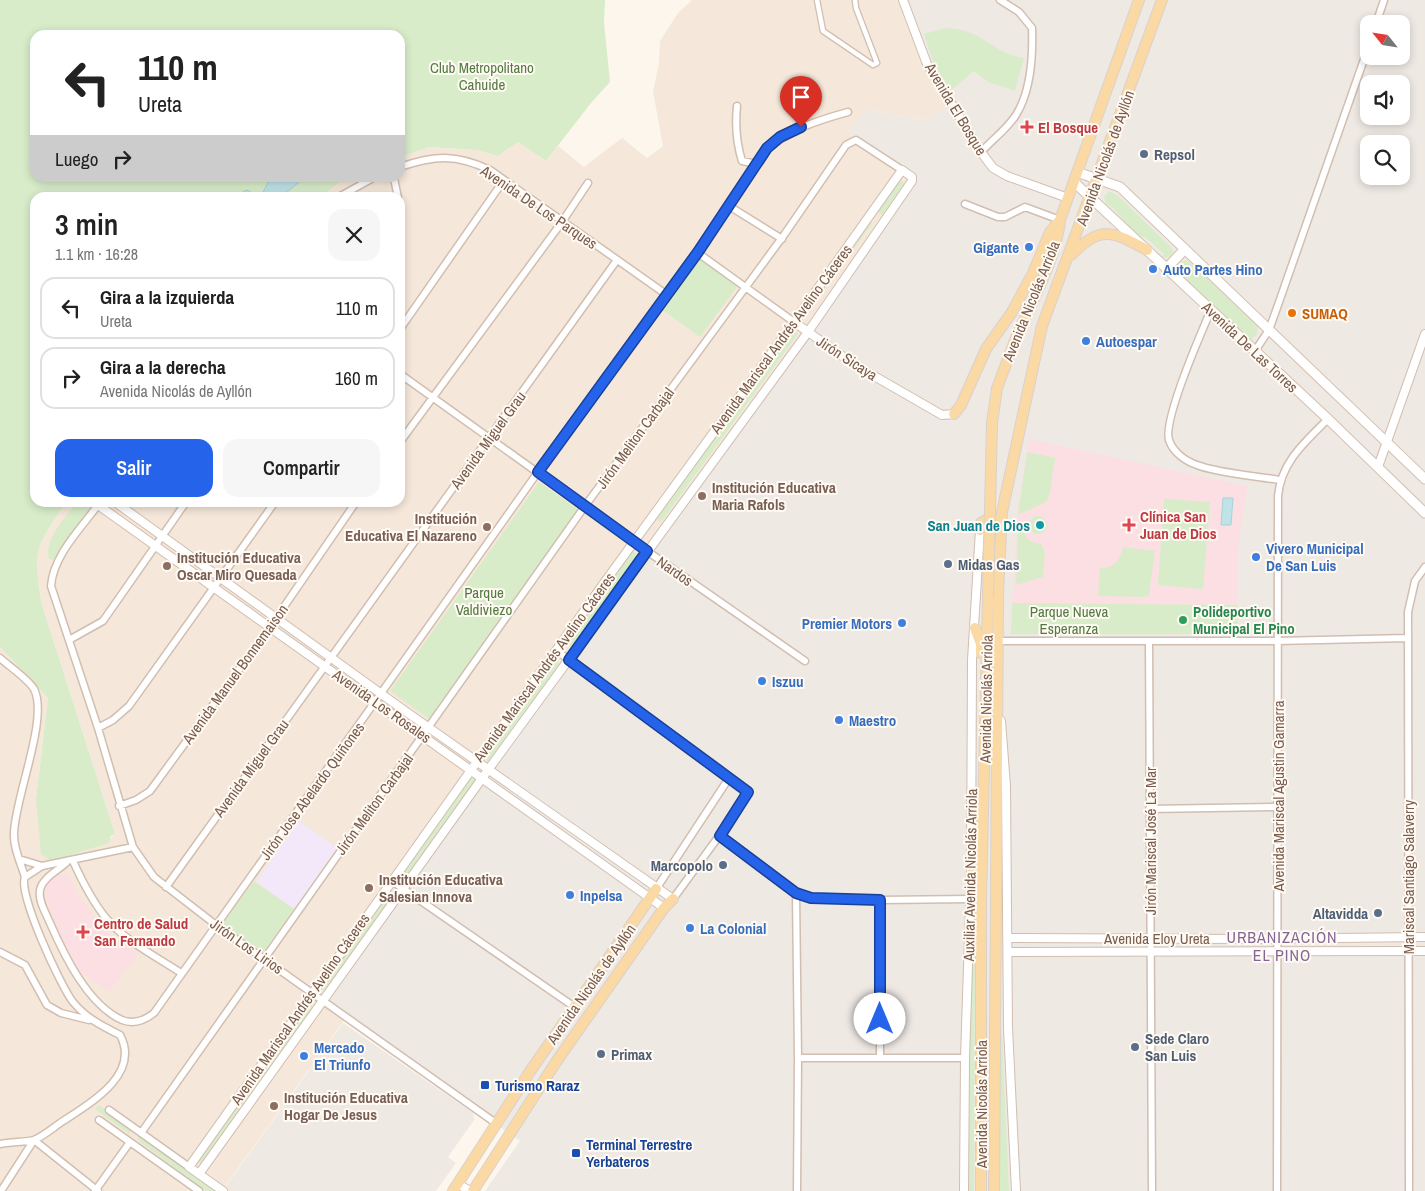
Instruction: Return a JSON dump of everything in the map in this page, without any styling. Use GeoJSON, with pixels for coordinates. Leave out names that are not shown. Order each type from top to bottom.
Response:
{"type":"FeatureCollection","features":[{"type":"Feature","properties":{"kind":"main road","name":"Avenida Nicolás de Ayllón"},"geometry":{"type":"LineString","coordinates":[[954,414],[961,405],[986,349],[1012,312],[1033,274],[1050,232],[1060,220],[1139,0]]}},
{"type":"Feature","properties":{"kind":"main road","name":"Avenida Nicolás de Ayllón"},"geometry":{"type":"LineString","coordinates":[[1001,520],[1042,326],[1162,0]]}},
{"type":"Feature","properties":{"kind":"main road","name":"Avenida De Las Torres"},"geometry":{"type":"LineString","coordinates":[[1076,177],[1098,178],[1120,187],[1425,479]]}},
{"type":"Feature","properties":{"kind":"main road","name":"Avenida De Las Torres"},"geometry":{"type":"LineString","coordinates":[[1076,177],[1090,198],[1328,419],[1425,513]]}},
{"type":"Feature","properties":{"kind":"main road","name":"Avenida Nicolás Arriola"},"geometry":{"type":"LineString","coordinates":[[981,1191],[983,842],[992,423],[998,388],[1016,334],[1044,275],[1058,235],[1060,220]]}},
{"type":"Feature","properties":{"kind":"main road"},"geometry":{"type":"LineString","coordinates":[[1068,258],[1084,242],[1099,234],[1110,233],[1120,236],[1147,250]]}},
{"type":"Feature","properties":{"kind":"main road"},"geometry":{"type":"LineString","coordinates":[[1166,268],[1185,249]]}},
{"type":"Feature","properties":{"kind":"main road"},"geometry":{"type":"LineString","coordinates":[[980,530],[985,520],[1001,520]]}},
{"type":"Feature","properties":{"kind":"main road","name":"Avenida Nicolás Arriola"},"geometry":{"type":"LineString","coordinates":[[994,1191],[998,641],[1001,520]]}},
{"type":"Feature","properties":{"kind":"main road"},"geometry":{"type":"LineString","coordinates":[[975,628],[981,644],[979,732],[985,757]]}},
{"type":"Feature","properties":{"kind":"main road"},"geometry":{"type":"LineString","coordinates":[[971,876],[983,842]]}},
{"type":"Feature","properties":{"kind":"main road","name":"Avenida Nicolás de Ayllón"},"geometry":{"type":"LineString","coordinates":[[456,1188],[529,1073],[576,1008],[653,893]]}},
{"type":"Feature","properties":{"kind":"main road","name":"Avenida Nicolás de Ayllón"},"geometry":{"type":"LineString","coordinates":[[471,1191],[556,1062],[664,908],[674,899]]}},
{"type":"Feature","properties":{"kind":"street"},"geometry":{"type":"LineString","coordinates":[[817,0],[823,31],[873,65],[877,63],[856,8],[855,0]]}},
{"type":"Feature","properties":{"kind":"street","name":"Avenida El Bosque"},"geometry":{"type":"LineString","coordinates":[[903,0],[927,64],[980,152],[994,168],[1007,176],[1068,198]]}},
{"type":"Feature","properties":{"kind":"street"},"geometry":{"type":"LineString","coordinates":[[980,152],[1015,117],[1023,100],[1029,72],[1032,28],[1019,12],[1000,0]]}},
{"type":"Feature","properties":{"kind":"street"},"geometry":{"type":"LineString","coordinates":[[1379,15],[1384,0]]}},
{"type":"Feature","properties":{"kind":"street"},"geometry":{"type":"LineString","coordinates":[[1255,351],[1269,330],[1362,65]]}},
{"type":"Feature","properties":{"kind":"street"},"geometry":{"type":"LineString","coordinates":[[737,106],[735,124],[737,143],[742,161],[757,164]]}},
{"type":"Feature","properties":{"kind":"street","name":"Jirón Jose Abelardo Quiñones"},"geometry":{"type":"LineString","coordinates":[[70,862],[42,884],[40,891],[42,904],[67,960],[82,982],[104,1008],[123,1021],[138,1022],[147,1018],[154,1013],[382,695],[538,472],[698,252],[767,148],[780,137],[818,121],[848,112]]}},
{"type":"Feature","properties":{"kind":"street","name":"Jirón Meliton Carbajal"},"geometry":{"type":"LineString","coordinates":[[141,1133],[586,506],[782,239],[846,145],[856,140],[902,170]]}},
{"type":"Feature","properties":{"kind":"street","name":"Avenida De Los Parques"},"geometry":{"type":"LineString","coordinates":[[405,164],[426,158],[452,157],[472,162],[504,180],[666,295]]}},
{"type":"Feature","properties":{"kind":"street","name":"Avenida Mariscal Andrés Avelino Cáceres"},"geometry":{"type":"LineString","coordinates":[[189,1167],[470,769],[557,651],[634,541],[902,170],[912,178],[912,181],[808,332],[482,778],[324,1002],[199,1174]]}},
{"type":"Feature","properties":{"kind":"street"},"geometry":{"type":"LineString","coordinates":[[405,322],[504,180]]}},
{"type":"Feature","properties":{"kind":"street"},"geometry":{"type":"LineString","coordinates":[[346,192],[363,182]]}},
{"type":"Feature","properties":{"kind":"street"},"geometry":{"type":"LineString","coordinates":[[405,435],[562,222],[588,183]]}},
{"type":"Feature","properties":{"kind":"street"},"geometry":{"type":"LineString","coordinates":[[965,204],[998,217],[1005,217],[1025,207],[1060,220]]}},
{"type":"Feature","properties":{"kind":"street"},"geometry":{"type":"LineString","coordinates":[[729,206],[782,239]]}},
{"type":"Feature","properties":{"kind":"street"},"geometry":{"type":"LineString","coordinates":[[871,215],[884,223]]}},
{"type":"Feature","properties":{"kind":"street","name":"Jirón Sicaya"},"geometry":{"type":"LineString","coordinates":[[698,252],[855,365],[942,415],[954,414]]}},
{"type":"Feature","properties":{"kind":"street","name":"Avenida Miguel Grau"},"geometry":{"type":"LineString","coordinates":[[166,887],[617,260]]}},
{"type":"Feature","properties":{"kind":"street"},"geometry":{"type":"LineString","coordinates":[[1211,310],[1170,419],[1169,439],[1174,449],[1181,456],[1198,466],[1279,480]]}},
{"type":"Feature","properties":{"kind":"street"},"geometry":{"type":"LineString","coordinates":[[1378,468],[1425,334]]}},
{"type":"Feature","properties":{"kind":"street","name":"Nardos"},"geometry":{"type":"LineString","coordinates":[[405,377],[647,551],[805,661]]}},
{"type":"Feature","properties":{"kind":"street","name":"Avenida Mariscal Agustin Gamarra"},"geometry":{"type":"LineString","coordinates":[[1277,1191],[1277,641],[1279,480],[1296,451],[1328,419]]}},
{"type":"Feature","properties":{"kind":"street","name":"Jirón Los Lirios"},"geometry":{"type":"LineString","coordinates":[[97,507],[64,551],[53,572],[51,586],[98,728],[119,806],[133,847],[149,872],[216,925],[497,1124]]}},
{"type":"Feature","properties":{"kind":"street","name":"Avenida Los Rosales"},"geometry":{"type":"LineString","coordinates":[[103,507],[482,778],[653,893],[674,899]]}},
{"type":"Feature","properties":{"kind":"street","name":"Avenida Los Rosales"},"geometry":{"type":"LineString","coordinates":[[121,507],[476,761],[653,893],[664,908]]}},
{"type":"Feature","properties":{"kind":"street"},"geometry":{"type":"LineString","coordinates":[[69,640],[103,621],[183,507]]}},
{"type":"Feature","properties":{"kind":"street"},"geometry":{"type":"LineString","coordinates":[[98,728],[114,720],[128,706],[271,507]]}},
{"type":"Feature","properties":{"kind":"street","name":"Avenida Manuel Bonnemaison"},"geometry":{"type":"LineString","coordinates":[[119,806],[136,800],[150,791],[270,627],[350,507]]}},
{"type":"Feature","properties":{"kind":"street","name":"Auxiliar Avenida Nicolás Arriola"},"geometry":{"type":"LineString","coordinates":[[964,1191],[965,1058],[971,876],[971,713],[980,530]]}},
{"type":"Feature","properties":{"kind":"street","name":"Mariscal Santiago Salaverry"},"geometry":{"type":"LineString","coordinates":[[1410,1191],[1407,638],[1411,596],[1415,581],[1425,567]]}},
{"type":"Feature","properties":{"kind":"street"},"geometry":{"type":"LineString","coordinates":[[998,641],[1148,642],[1407,638]]}},
{"type":"Feature","properties":{"kind":"street","name":"Jirón Mariscal José La Mar"},"geometry":{"type":"LineString","coordinates":[[1148,642],[1152,1191]]}},
{"type":"Feature","properties":{"kind":"street"},"geometry":{"type":"LineString","coordinates":[[557,651],[729,778]]}},
{"type":"Feature","properties":{"kind":"street"},"geometry":{"type":"LineString","coordinates":[[0,658],[33,688],[36,696],[37,725],[17,806],[14,835],[24,878],[24,890],[35,925],[69,995],[91,1020]]}},
{"type":"Feature","properties":{"kind":"street"},"geometry":{"type":"LineString","coordinates":[[999,690],[1006,786],[1008,1047],[1016,1191]]}},
{"type":"Feature","properties":{"kind":"street","name":"Avenida Nicolás de Ayllón"},"geometry":{"type":"LineString","coordinates":[[653,893],[729,778],[748,792],[720,836],[674,899]]}},
{"type":"Feature","properties":{"kind":"street"},"geometry":{"type":"LineString","coordinates":[[1150,809],[1278,807]]}},
{"type":"Feature","properties":{"kind":"street"},"geometry":{"type":"LineString","coordinates":[[720,836],[796,893],[811,898],[880,900],[970,899]]}},
{"type":"Feature","properties":{"kind":"street"},"geometry":{"type":"LineString","coordinates":[[24,878],[42,866],[70,862],[133,847]]}},
{"type":"Feature","properties":{"kind":"street"},"geometry":{"type":"LineString","coordinates":[[20,859],[42,866]]}},
{"type":"Feature","properties":{"kind":"street"},"geometry":{"type":"LineString","coordinates":[[70,862],[106,919],[127,937],[181,973]]}},
{"type":"Feature","properties":{"kind":"street"},"geometry":{"type":"LineString","coordinates":[[392,881],[576,1008]]}},
{"type":"Feature","properties":{"kind":"street"},"geometry":{"type":"LineString","coordinates":[[796,893],[797,1191]]}},
{"type":"Feature","properties":{"kind":"street"},"geometry":{"type":"LineString","coordinates":[[880,900],[880,1058]]}},
{"type":"Feature","properties":{"kind":"street"},"geometry":{"type":"LineString","coordinates":[[1353,937],[1353,951]]}},
{"type":"Feature","properties":{"kind":"street","name":"Avenida Eloy Ureta"},"geometry":{"type":"LineString","coordinates":[[1008,938],[1250,939],[1425,937]]}},
{"type":"Feature","properties":{"kind":"street"},"geometry":{"type":"LineString","coordinates":[[1042,938],[1042,951]]}},
{"type":"Feature","properties":{"kind":"street"},"geometry":{"type":"LineString","coordinates":[[1106,938],[1106,950]]}},
{"type":"Feature","properties":{"kind":"street"},"geometry":{"type":"LineString","coordinates":[[1185,938],[1185,950]]}},
{"type":"Feature","properties":{"kind":"street"},"geometry":{"type":"LineString","coordinates":[[1250,939],[1250,951]]}},
{"type":"Feature","properties":{"kind":"street","name":"Avenida Eloy Ureta"},"geometry":{"type":"LineString","coordinates":[[1008,952],[1106,950],[1425,951]]}},
{"type":"Feature","properties":{"kind":"street"},"geometry":{"type":"LineString","coordinates":[[0,952],[25,966],[47,1005],[61,1013],[91,1020],[120,1035],[126,1048],[123,1064],[114,1083],[97,1100],[34,1140],[1,1191]]}},
{"type":"Feature","properties":{"kind":"street"},"geometry":{"type":"LineString","coordinates":[[798,1058],[965,1058]]}},
{"type":"Feature","properties":{"kind":"street"},"geometry":{"type":"LineString","coordinates":[[109,1110],[223,1191]]}},
{"type":"Feature","properties":{"kind":"street"},"geometry":{"type":"LineString","coordinates":[[99,1120],[199,1191]]}},
{"type":"Feature","properties":{"kind":"street"},"geometry":{"type":"LineString","coordinates":[[0,1144],[34,1140],[97,1190],[130,1142]]}},
{"type":"Feature","properties":{"kind":"street"},"geometry":{"type":"LineString","coordinates":[[456,1188],[471,1191]]}},
{"type":"Feature","properties":{"kind":"shaded area"},"geometry":{"type":"Polygon","coordinates":[[[692,0],[906,0],[953,103],[922,120],[865,109],[918,178],[326,1005],[345,1019],[226,1185],[234,1191],[0,1191],[0,647],[48,698],[36,799],[109,840],[115,834],[42,605],[36,556],[41,539],[63,507],[405,507],[405,192],[327,192],[340,182],[405,182],[405,156],[427,147],[477,150],[498,156],[518,142],[546,161],[558,146],[584,167],[622,138],[647,158],[663,146],[653,92],[659,63],[660,41],[678,13],[692,0]]]}},
{"type":"Feature","properties":{"kind":"shaded area"},"geometry":{"type":"Polygon","coordinates":[[[906,0],[1425,0],[1425,1191],[485,1191],[520,1141],[325,1006],[514,738],[818,320],[917,178],[849,132],[865,109],[922,120],[953,103],[930,62],[906,0]]]}},
{"type":"Feature","properties":{"kind":"shaded area","name":"Clínica San Juan de Dios"},"geometry":{"type":"Polygon","coordinates":[[[1029,439],[1247,486],[1237,559],[1237,605],[1012,603],[1019,503],[1029,439]]]}},
{"type":"Feature","properties":{"kind":"shaded area"},"geometry":{"type":"Polygon","coordinates":[[[299,821],[337,848],[294,909],[256,882],[299,821]]]}},
{"type":"Feature","properties":{"kind":"shaded area","name":"Centro de Salud San Fernando"},"geometry":{"type":"Polygon","coordinates":[[[67,873],[79,896],[98,922],[111,935],[138,954],[109,992],[81,972],[64,945],[54,922],[45,886],[53,877],[67,873]]]}},
{"type":"Feature","properties":{"kind":"shaded area"},"geometry":{"type":"Polygon","coordinates":[[[343,1023],[473,1113],[474,1120],[448,1157],[456,1163],[436,1191],[234,1191],[226,1186],[343,1023]]]}},
{"type":"Feature","properties":{"kind":"green space","name":"Club Metropolitano Cahuide"},"geometry":{"type":"Polygon","coordinates":[[[0,0],[605,0],[604,23],[610,82],[591,103],[546,161],[518,142],[498,156],[477,150],[428,147],[405,156],[405,30],[30,30],[30,182],[340,182],[327,192],[30,192],[30,507],[63,507],[42,540],[37,560],[37,572],[42,605],[115,834],[111,836],[109,843],[51,861],[41,854],[36,799],[48,698],[0,647],[0,0]]]}},
{"type":"Feature","properties":{"kind":"green space"},"geometry":{"type":"Polygon","coordinates":[[[946,28],[959,29],[970,33],[1004,52],[1024,58],[1015,91],[988,82],[974,71],[949,92],[932,59],[924,34],[946,28]]]}},
{"type":"Feature","properties":{"kind":"green space"},"geometry":{"type":"Polygon","coordinates":[[[900,180],[905,183],[882,215],[878,212],[900,180]]]}},
{"type":"Feature","properties":{"kind":"green space"},"geometry":{"type":"Polygon","coordinates":[[[1109,191],[1117,195],[1172,248],[1173,252],[1170,257],[1160,258],[1164,254],[1145,237],[1137,236],[1113,208],[1106,204],[1104,197],[1109,191]]]}},
{"type":"Feature","properties":{"kind":"green space"},"geometry":{"type":"Polygon","coordinates":[[[869,221],[872,224],[802,320],[799,319],[869,221]]]}},
{"type":"Feature","properties":{"kind":"green space"},"geometry":{"type":"Polygon","coordinates":[[[698,258],[737,287],[700,337],[661,309],[698,258]]]}},
{"type":"Feature","properties":{"kind":"green space"},"geometry":{"type":"Polygon","coordinates":[[[1187,260],[1258,326],[1256,336],[1249,340],[1176,272],[1181,262],[1187,260]]]}},
{"type":"Feature","properties":{"kind":"green space"},"geometry":{"type":"Polygon","coordinates":[[[791,328],[798,334],[661,522],[656,519],[791,328]]]}},
{"type":"Feature","properties":{"kind":"green space"},"geometry":{"type":"Polygon","coordinates":[[[1027,452],[1056,458],[1047,501],[1018,514],[1027,452]]]}},
{"type":"Feature","properties":{"kind":"green space","name":"Parque Valdiviezo"},"geometry":{"type":"Polygon","coordinates":[[[539,482],[579,510],[429,719],[390,691],[539,482]]]}},
{"type":"Feature","properties":{"kind":"green space"},"geometry":{"type":"Polygon","coordinates":[[[1164,499],[1210,502],[1203,589],[1158,585],[1164,499]]]}},
{"type":"Feature","properties":{"kind":"green space"},"geometry":{"type":"Polygon","coordinates":[[[73,507],[90,507],[53,560],[49,559],[48,551],[52,536],[73,507]]]}},
{"type":"Feature","properties":{"kind":"green space"},"geometry":{"type":"Polygon","coordinates":[[[1034,516],[1042,516],[1047,521],[1045,532],[1034,534],[1029,529],[1029,521],[1034,516]]]}},
{"type":"Feature","properties":{"kind":"green space"},"geometry":{"type":"Polygon","coordinates":[[[1018,527],[1030,541],[1041,544],[1045,553],[1043,577],[1016,585],[1018,527]]]}},
{"type":"Feature","properties":{"kind":"green space"},"geometry":{"type":"Polygon","coordinates":[[[1123,547],[1155,551],[1149,595],[1145,597],[1098,596],[1100,568],[1113,565],[1120,556],[1123,547]]]}},
{"type":"Feature","properties":{"kind":"green space"},"geometry":{"type":"Polygon","coordinates":[[[633,551],[639,556],[574,649],[567,644],[633,551]]]}},
{"type":"Feature","properties":{"kind":"green space","name":"Parque Nueva Esperanza"},"geometry":{"type":"Polygon","coordinates":[[[1012,603],[1237,605],[1238,634],[1011,634],[1012,603]]]}},
{"type":"Feature","properties":{"kind":"green space"},"geometry":{"type":"Polygon","coordinates":[[[554,662],[561,663],[488,763],[484,757],[554,662]]]}},
{"type":"Feature","properties":{"kind":"green space"},"geometry":{"type":"Polygon","coordinates":[[[471,775],[476,780],[406,878],[400,873],[471,775]]]}},
{"type":"Feature","properties":{"kind":"green space"},"geometry":{"type":"Polygon","coordinates":[[[254,881],[294,909],[263,952],[224,925],[224,922],[254,881]]]}},
{"type":"Feature","properties":{"kind":"green space"},"geometry":{"type":"Polygon","coordinates":[[[392,889],[397,891],[395,896],[326,990],[322,991],[322,986],[392,889]]]}},
{"type":"Feature","properties":{"kind":"green space"},"geometry":{"type":"Polygon","coordinates":[[[973,951],[975,951],[974,1191],[968,1191],[968,1090],[973,951]]]}},
{"type":"Feature","properties":{"kind":"green space"},"geometry":{"type":"Polygon","coordinates":[[[309,1005],[314,1007],[203,1165],[195,1160],[309,1005]]]}},
{"type":"Feature","properties":{"kind":"green space"},"geometry":{"type":"Polygon","coordinates":[[[999,1034],[1002,1034],[1009,1191],[999,1191],[999,1034]]]}},
{"type":"Feature","properties":{"kind":"green space"},"geometry":{"type":"Polygon","coordinates":[[[99,1105],[133,1129],[129,1134],[95,1109],[99,1105]]]}},
{"type":"Feature","properties":{"kind":"green space"},"geometry":{"type":"Polygon","coordinates":[[[140,1135],[216,1191],[206,1191],[140,1142],[137,1139],[140,1135]]]}},
{"type":"Feature","properties":{"kind":"water"},"geometry":{"type":"Polygon","coordinates":[[[268,182],[299,182],[287,192],[263,192],[268,182]]]}},
{"type":"Feature","properties":{"kind":"water"},"geometry":{"type":"Polygon","coordinates":[[[1223,498],[1233,498],[1231,525],[1221,525],[1223,498]]]}},
{"type":"Feature","properties":{"kind":"place","name":"El Bosque"},"geometry":{"type":"Point","coordinates":[1027,127]}},
{"type":"Feature","properties":{"kind":"place","name":"Repsol"},"geometry":{"type":"Point","coordinates":[1144,154]}},
{"type":"Feature","properties":{"kind":"place","name":"Gigante"},"geometry":{"type":"Point","coordinates":[1029,247]}},
{"type":"Feature","properties":{"kind":"place","name":"Auto Partes Hino"},"geometry":{"type":"Point","coordinates":[1153,269]}},
{"type":"Feature","properties":{"kind":"place","name":"SUMAQ"},"geometry":{"type":"Point","coordinates":[1292,313]}},
{"type":"Feature","properties":{"kind":"place","name":"Autoespar"},"geometry":{"type":"Point","coordinates":[1086,341]}},
{"type":"Feature","properties":{"kind":"place","name":"Institución Educativa Maria Rafols"},"geometry":{"type":"Point","coordinates":[702,496]}},
{"type":"Feature","properties":{"kind":"place","name":"San Juan de Dios"},"geometry":{"type":"Point","coordinates":[1040,525]}},
{"type":"Feature","properties":{"kind":"place","name":"Clínica San Juan de Dios"},"geometry":{"type":"Point","coordinates":[1129,525]}},
{"type":"Feature","properties":{"kind":"place","name":"Institución Educativa El Nazareno"},"geometry":{"type":"Point","coordinates":[487,527]}},
{"type":"Feature","properties":{"kind":"place","name":"Vivero Municipal De San Luis"},"geometry":{"type":"Point","coordinates":[1256,557]}},
{"type":"Feature","properties":{"kind":"place","name":"Midas Gas"},"geometry":{"type":"Point","coordinates":[948,564]}},
{"type":"Feature","properties":{"kind":"place","name":"Institución Educativa Oscar Miro Quesada"},"geometry":{"type":"Point","coordinates":[167,566]}},
{"type":"Feature","properties":{"kind":"place","name":"Polideportivo Municipal El Pino"},"geometry":{"type":"Point","coordinates":[1183,620]}},
{"type":"Feature","properties":{"kind":"place","name":"Premier Motors"},"geometry":{"type":"Point","coordinates":[902,623]}},
{"type":"Feature","properties":{"kind":"place","name":"Iszuu"},"geometry":{"type":"Point","coordinates":[762,681]}},
{"type":"Feature","properties":{"kind":"place","name":"Maestro"},"geometry":{"type":"Point","coordinates":[839,720]}},
{"type":"Feature","properties":{"kind":"place","name":"Marcopolo"},"geometry":{"type":"Point","coordinates":[723,865]}},
{"type":"Feature","properties":{"kind":"place","name":"Institución Educativa Salesian Innova"},"geometry":{"type":"Point","coordinates":[369,888]}},
{"type":"Feature","properties":{"kind":"place","name":"Inpelsa"},"geometry":{"type":"Point","coordinates":[570,895]}},
{"type":"Feature","properties":{"kind":"place","name":"Altavidda"},"geometry":{"type":"Point","coordinates":[1378,913]}},
{"type":"Feature","properties":{"kind":"place","name":"La Colonial"},"geometry":{"type":"Point","coordinates":[690,928]}},
{"type":"Feature","properties":{"kind":"place","name":"Centro de Salud San Fernando"},"geometry":{"type":"Point","coordinates":[83,932]}},
{"type":"Feature","properties":{"kind":"place","name":"Sede Claro San Luis"},"geometry":{"type":"Point","coordinates":[1135,1047]}},
{"type":"Feature","properties":{"kind":"place","name":"Primax"},"geometry":{"type":"Point","coordinates":[601,1054]}},
{"type":"Feature","properties":{"kind":"place","name":"Mercado El Triunfo"},"geometry":{"type":"Point","coordinates":[304,1056]}},
{"type":"Feature","properties":{"kind":"place","name":"Turismo Raraz"},"geometry":{"type":"Point","coordinates":[485,1085]}},
{"type":"Feature","properties":{"kind":"place","name":"Institución Educativa Hogar De Jesus"},"geometry":{"type":"Point","coordinates":[274,1106]}},
{"type":"Feature","properties":{"kind":"place","name":"Terminal Terrestre Yerbateros"},"geometry":{"type":"Point","coordinates":[576,1153]}},
{"type":"Feature","properties":{"kind":"district","name":"URBANIZACIÓN EL PINO"},"geometry":{"type":"Point","coordinates":[1282,946]}},
{"type":"Feature","properties":{"kind":"route"},"geometry":{"type":"LineString","coordinates":[[801,127],[780,137],[767,148],[698,252],[538,472],[647,551],[569,660],[748,792],[720,836],[796,893],[811,898],[880,900],[880,1019]]}}]}
